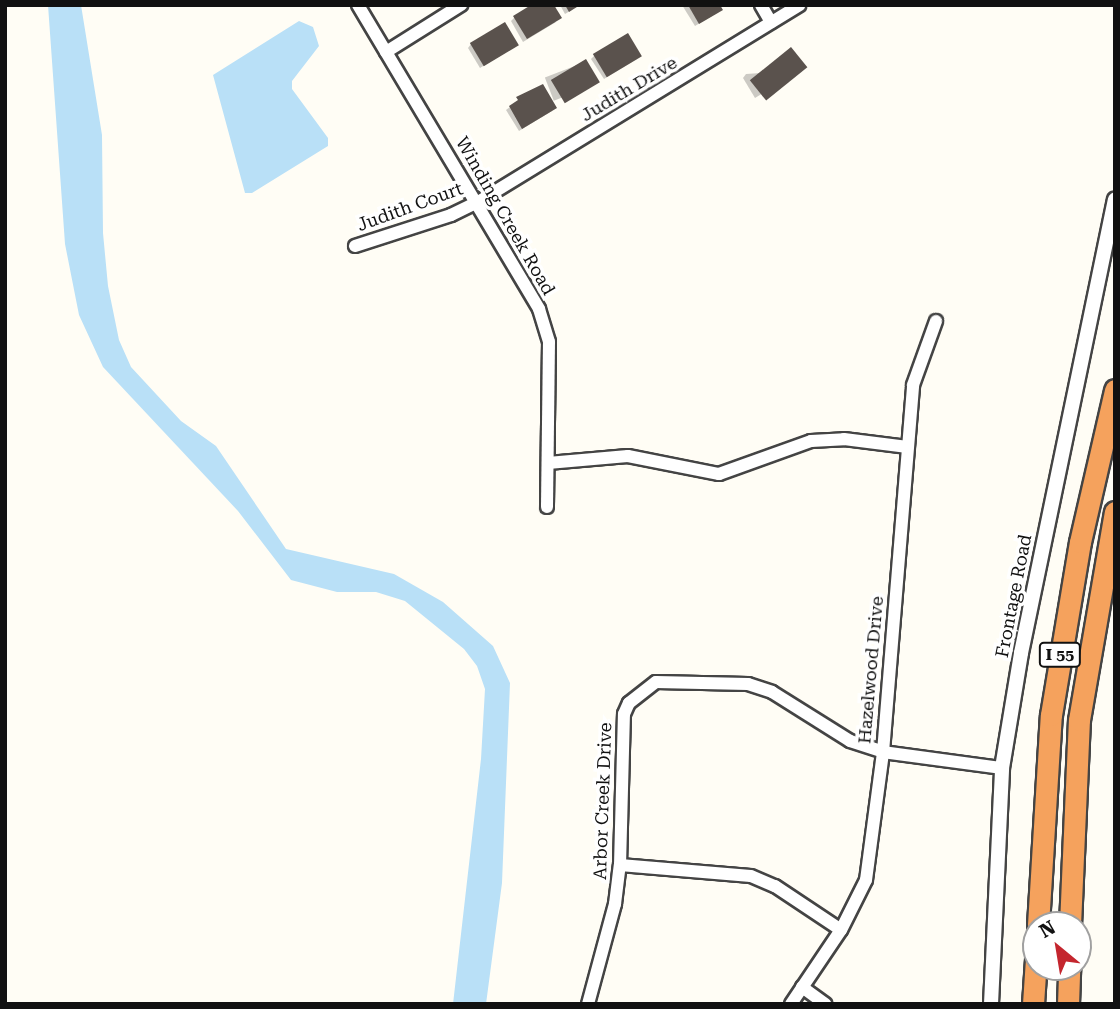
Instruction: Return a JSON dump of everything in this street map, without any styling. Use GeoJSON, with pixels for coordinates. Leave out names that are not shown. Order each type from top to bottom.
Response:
{"type":"FeatureCollection","features":[{"type":"Feature","properties":{"kind":"highway","name":"I 55"},"geometry":{"type":"LineString","coordinates":[[1039,911],[1053,703],[1080,542],[1115,390]]}},
{"type":"Feature","properties":{"kind":"highway","name":"I 55"},"geometry":{"type":"LineString","coordinates":[[1071,911],[1079,720],[1115,512]]}},
{"type":"Feature","properties":{"kind":"highway"},"geometry":{"type":"LineString","coordinates":[[1033,1004],[1035,981]]}},
{"type":"Feature","properties":{"kind":"highway"},"geometry":{"type":"LineString","coordinates":[[1068,1004],[1069,981]]}},
{"type":"Feature","properties":{"kind":"street","name":"Winding Creek Road"},"geometry":{"type":"LineString","coordinates":[[358,5],[526,280],[549,342],[547,508]]}},
{"type":"Feature","properties":{"kind":"street"},"geometry":{"type":"LineString","coordinates":[[386,52],[461,5]]}},
{"type":"Feature","properties":{"kind":"street"},"geometry":{"type":"LineString","coordinates":[[761,5],[771,22]]}},
{"type":"Feature","properties":{"kind":"street","name":"Judith Drive"},"geometry":{"type":"LineString","coordinates":[[478,202],[799,5]]}},
{"type":"Feature","properties":{"kind":"street","name":"Frontage Road"},"geometry":{"type":"LineString","coordinates":[[991,1004],[1002,768],[1021,653],[1115,200]]}},
{"type":"Feature","properties":{"kind":"street","name":"Judith Court"},"geometry":{"type":"LineString","coordinates":[[355,246],[451,215],[478,202]]}},
{"type":"Feature","properties":{"kind":"street","name":"Hazelwood Drive"},"geometry":{"type":"LineString","coordinates":[[791,1004],[841,930],[866,880],[883,752],[913,386],[936,320]]}},
{"type":"Feature","properties":{"kind":"street"},"geometry":{"type":"LineString","coordinates":[[548,463],[628,456],[719,474],[810,441],[844,439],[906,447]]}},
{"type":"Feature","properties":{"kind":"street","name":"Arbor Creek Drive"},"geometry":{"type":"LineString","coordinates":[[588,1004],[615,904],[620,865],[624,714],[629,703],[656,682],[748,684],[772,692],[850,741],[883,752],[1002,768]]}},
{"type":"Feature","properties":{"kind":"street"},"geometry":{"type":"LineString","coordinates":[[620,865],[751,876],[775,887],[841,930]]}},
{"type":"Feature","properties":{"kind":"street"},"geometry":{"type":"LineString","coordinates":[[802,987],[825,1004]]}},
{"type":"Feature","properties":{"kind":"water"},"geometry":{"type":"Polygon","coordinates":[[[48,5],[81,5],[102,135],[103,233],[108,286],[119,340],[131,367],[181,421],[216,446],[286,549],[394,574],[443,602],[493,646],[510,683],[502,883],[486,1004],[453,1004],[481,759],[485,689],[477,666],[464,649],[405,601],[376,592],[337,592],[291,580],[238,511],[103,367],[79,315],[65,244],[48,5]]]}},
{"type":"Feature","properties":{"kind":"water"},"geometry":{"type":"Polygon","coordinates":[[[299,21],[313,27],[319,46],[292,81],[292,89],[328,138],[328,146],[252,193],[245,193],[213,75],[299,21]]]}},
{"type":"Feature","properties":{"kind":"building"},"geometry":{"type":"Polygon","coordinates":[[[531,5],[554,5],[562,18],[527,39],[513,16],[531,5]]]}},
{"type":"Feature","properties":{"kind":"building"},"geometry":{"type":"Polygon","coordinates":[[[565,5],[580,5],[569,12],[565,5]]]}},
{"type":"Feature","properties":{"kind":"building"},"geometry":{"type":"Polygon","coordinates":[[[688,5],[720,5],[723,10],[699,24],[688,5]]]}},
{"type":"Feature","properties":{"kind":"building"},"geometry":{"type":"Polygon","coordinates":[[[505,22],[519,45],[484,66],[470,43],[505,22]]]}},
{"type":"Feature","properties":{"kind":"building"},"geometry":{"type":"Polygon","coordinates":[[[628,33],[642,56],[607,77],[593,54],[628,33]]]}},
{"type":"Feature","properties":{"kind":"building"},"geometry":{"type":"Polygon","coordinates":[[[791,47],[807,67],[766,101],[750,80],[791,47]]]}},
{"type":"Feature","properties":{"kind":"building"},"geometry":{"type":"Polygon","coordinates":[[[586,59],[600,82],[565,103],[551,80],[586,59]]]}},
{"type":"Feature","properties":{"kind":"building"},"geometry":{"type":"Polygon","coordinates":[[[543,84],[557,108],[522,129],[509,106],[518,100],[516,97],[543,84]]]}}]}
